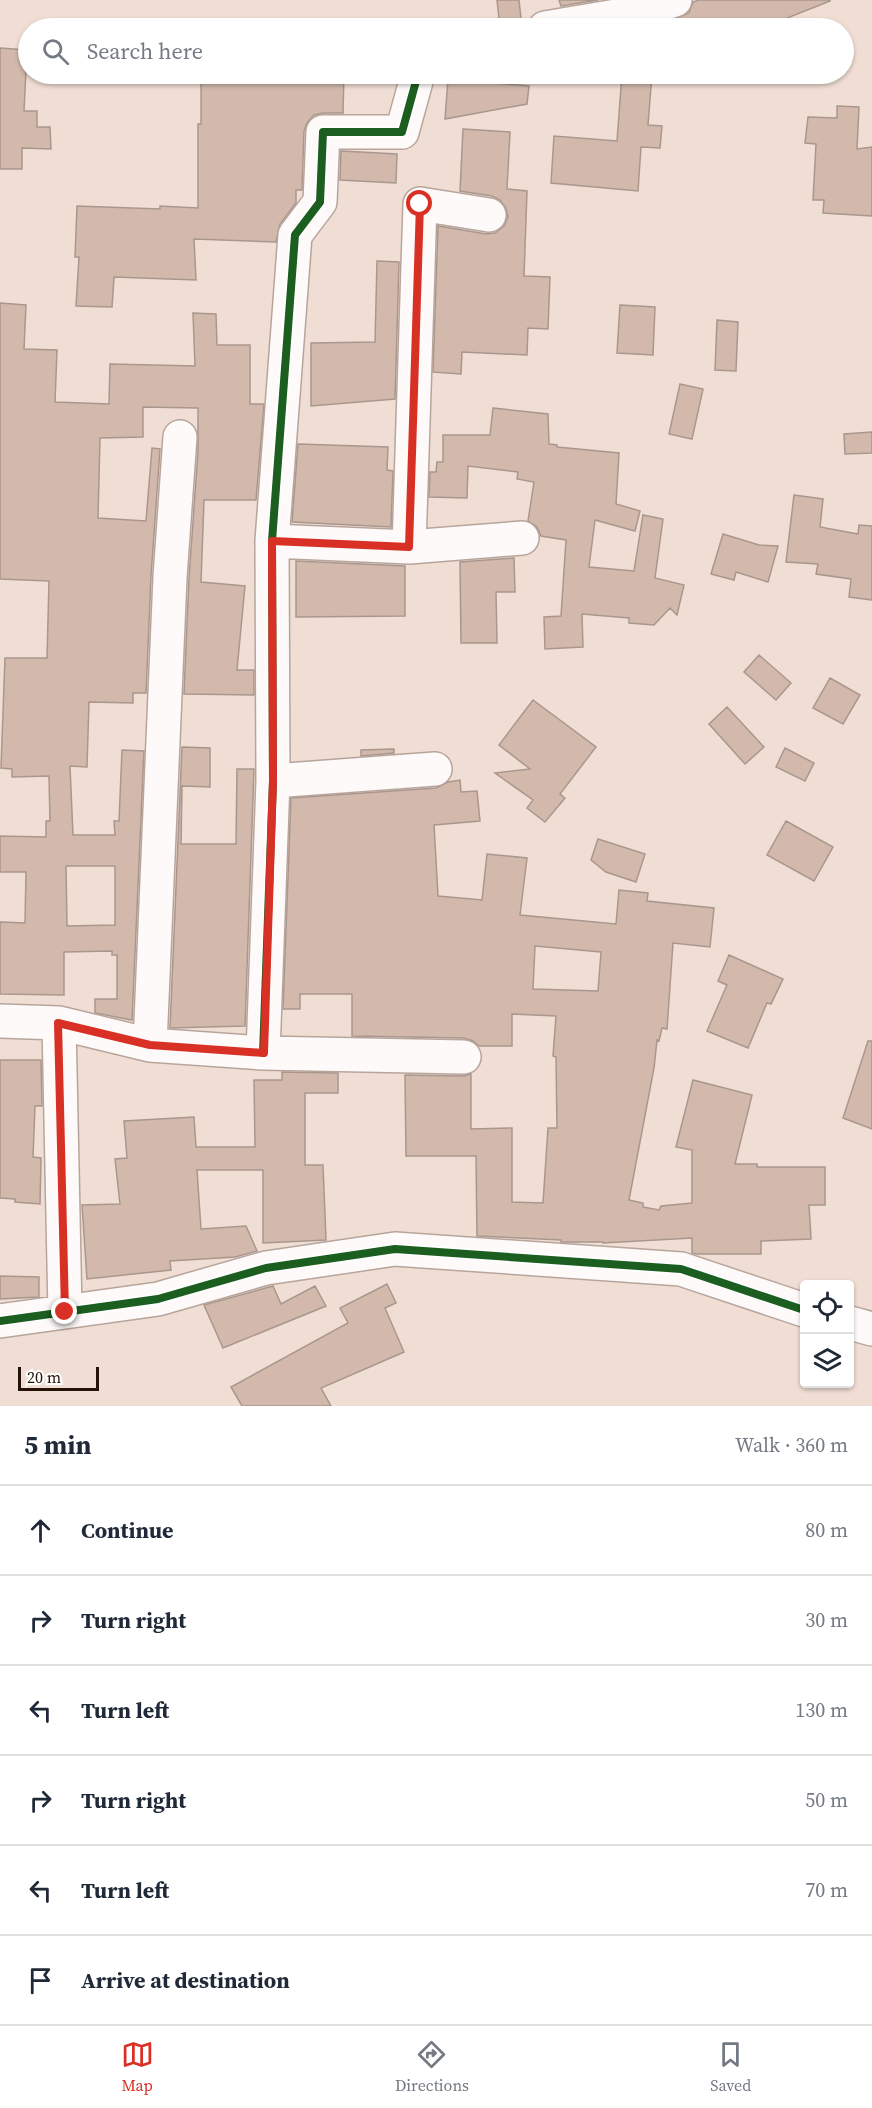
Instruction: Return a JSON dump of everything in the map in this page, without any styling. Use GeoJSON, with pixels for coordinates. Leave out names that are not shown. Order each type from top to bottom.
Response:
{"type":"FeatureCollection","features":[{"type":"Feature","properties":{"kind":"street"},"geometry":{"type":"LineString","coordinates":[[604,18],[640,12],[675,0]]}},
{"type":"Feature","properties":{"kind":"street"},"geometry":{"type":"LineString","coordinates":[[264,1053],[273,781],[272,541],[295,235],[320,202],[323,132],[402,132],[415,84]]}},
{"type":"Feature","properties":{"kind":"street"},"geometry":{"type":"LineString","coordinates":[[409,547],[420,204],[489,215]]}},
{"type":"Feature","properties":{"kind":"street"},"geometry":{"type":"LineString","coordinates":[[150,1045],[170,577],[180,437]]}},
{"type":"Feature","properties":{"kind":"street"},"geometry":{"type":"LineString","coordinates":[[272,541],[409,547],[522,538]]}},
{"type":"Feature","properties":{"kind":"street"},"geometry":{"type":"LineString","coordinates":[[273,781],[435,768]]}},
{"type":"Feature","properties":{"kind":"street"},"geometry":{"type":"LineString","coordinates":[[0,1021],[58,1023],[150,1045],[264,1053],[464,1057]]}},
{"type":"Feature","properties":{"kind":"street"},"geometry":{"type":"LineString","coordinates":[[58,1023],[65,1312]]}},
{"type":"Feature","properties":{"kind":"street"},"geometry":{"type":"LineString","coordinates":[[0,1321],[158,1299],[266,1268],[395,1249],[681,1269],[800,1309]]}},
{"type":"Feature","properties":{"kind":"street"},"geometry":{"type":"LineString","coordinates":[[854,1324],[872,1329]]}},
{"type":"Feature","properties":{"kind":"building"},"geometry":{"type":"Polygon","coordinates":[[[497,0],[519,0],[521,18],[499,18],[497,0]]]}},
{"type":"Feature","properties":{"kind":"building"},"geometry":{"type":"Polygon","coordinates":[[[559,0],[598,0],[561,6],[559,0]]]}},
{"type":"Feature","properties":{"kind":"building"},"geometry":{"type":"Polygon","coordinates":[[[699,0],[830,0],[787,18],[677,18],[689,13],[693,2],[699,0]]]}},
{"type":"Feature","properties":{"kind":"building"},"geometry":{"type":"Polygon","coordinates":[[[0,48],[18,49],[18,84],[25,84],[24,111],[37,111],[37,127],[50,127],[51,149],[22,148],[22,169],[0,169],[0,48]]]}},
{"type":"Feature","properties":{"kind":"building"},"geometry":{"type":"Polygon","coordinates":[[[201,84],[344,84],[343,113],[314,115],[307,123],[304,131],[302,190],[296,190],[296,203],[280,224],[276,242],[194,239],[196,280],[114,277],[112,307],[76,306],[79,257],[75,257],[77,206],[198,208],[198,124],[201,124],[201,84]]]}},
{"type":"Feature","properties":{"kind":"building"},"geometry":{"type":"Polygon","coordinates":[[[448,84],[529,86],[527,104],[445,119],[448,84]]]}},
{"type":"Feature","properties":{"kind":"building"},"geometry":{"type":"Polygon","coordinates":[[[621,84],[651,84],[648,125],[662,126],[660,148],[641,147],[638,191],[551,183],[554,136],[617,141],[621,84]]]}},
{"type":"Feature","properties":{"kind":"building"},"geometry":{"type":"Polygon","coordinates":[[[837,106],[859,107],[857,149],[872,147],[872,216],[823,213],[824,200],[813,200],[816,144],[805,143],[808,117],[837,118],[837,106]]]}},
{"type":"Feature","properties":{"kind":"building"},"geometry":{"type":"Polygon","coordinates":[[[463,129],[510,132],[507,189],[527,191],[524,276],[550,277],[548,329],[528,328],[527,355],[462,352],[461,374],[433,372],[438,226],[486,234],[495,233],[504,226],[508,217],[506,208],[500,200],[492,196],[460,191],[463,129]]]}},
{"type":"Feature","properties":{"kind":"building"},"geometry":{"type":"Polygon","coordinates":[[[341,151],[397,154],[396,183],[340,180],[341,151]]]}},
{"type":"Feature","properties":{"kind":"building"},"geometry":{"type":"Polygon","coordinates":[[[377,261],[399,262],[395,399],[311,406],[311,343],[375,342],[377,261]]]}},
{"type":"Feature","properties":{"kind":"building"},"geometry":{"type":"Polygon","coordinates":[[[0,303],[26,305],[24,349],[57,350],[55,402],[109,404],[110,364],[195,366],[193,313],[216,314],[217,345],[250,345],[250,404],[264,404],[256,500],[204,500],[201,582],[245,586],[237,670],[254,670],[254,695],[184,694],[198,452],[198,408],[143,407],[143,437],[100,438],[98,518],[146,521],[152,448],[160,449],[146,693],[133,693],[133,703],[89,702],[87,767],[70,766],[73,835],[115,835],[114,821],[119,821],[122,750],[144,751],[132,1020],[95,1013],[95,999],[117,999],[117,955],[112,955],[112,951],[64,952],[64,995],[0,994],[0,922],[25,923],[26,872],[0,872],[0,836],[46,837],[46,821],[50,821],[49,776],[12,777],[12,769],[1,768],[5,658],[47,658],[49,581],[0,579],[0,303]],[[66,866],[67,926],[115,925],[115,866],[66,866]]]}},
{"type":"Feature","properties":{"kind":"building"},"geometry":{"type":"Polygon","coordinates":[[[620,305],[655,307],[653,355],[617,353],[620,305]]]}},
{"type":"Feature","properties":{"kind":"building"},"geometry":{"type":"Polygon","coordinates":[[[717,320],[738,322],[736,371],[715,370],[717,320]]]}},
{"type":"Feature","properties":{"kind":"building"},"geometry":{"type":"Polygon","coordinates":[[[680,384],[703,389],[692,439],[669,434],[680,384]]]}},
{"type":"Feature","properties":{"kind":"building"},"geometry":{"type":"Polygon","coordinates":[[[493,408],[548,414],[549,444],[557,445],[557,447],[619,453],[616,504],[640,511],[635,531],[595,520],[589,567],[634,571],[643,515],[663,519],[655,578],[684,585],[677,615],[670,608],[654,625],[629,623],[629,618],[582,614],[583,647],[545,649],[544,617],[561,616],[566,540],[541,536],[537,527],[528,521],[534,482],[517,479],[518,472],[468,466],[467,498],[429,497],[430,472],[436,472],[437,462],[443,462],[443,435],[490,435],[493,408]]]}},
{"type":"Feature","properties":{"kind":"building"},"geometry":{"type":"Polygon","coordinates":[[[872,432],[872,453],[845,454],[844,434],[872,432]]]}},
{"type":"Feature","properties":{"kind":"building"},"geometry":{"type":"Polygon","coordinates":[[[298,444],[388,447],[387,470],[393,471],[391,527],[292,522],[298,444]]]}},
{"type":"Feature","properties":{"kind":"building"},"geometry":{"type":"Polygon","coordinates":[[[794,495],[823,499],[820,527],[858,534],[859,525],[872,526],[872,600],[849,597],[851,579],[816,574],[818,564],[786,562],[794,495]]]}},
{"type":"Feature","properties":{"kind":"building"},"geometry":{"type":"Polygon","coordinates":[[[723,534],[759,545],[778,546],[768,582],[736,572],[734,580],[711,574],[723,534]]]}},
{"type":"Feature","properties":{"kind":"building"},"geometry":{"type":"Polygon","coordinates":[[[514,558],[515,592],[496,592],[497,643],[461,643],[460,562],[514,558]]]}},
{"type":"Feature","properties":{"kind":"building"},"geometry":{"type":"Polygon","coordinates":[[[296,561],[405,566],[405,616],[296,617],[296,561]]]}},
{"type":"Feature","properties":{"kind":"building"},"geometry":{"type":"Polygon","coordinates":[[[759,655],[791,683],[776,700],[744,672],[759,655]]]}},
{"type":"Feature","properties":{"kind":"building"},"geometry":{"type":"Polygon","coordinates":[[[830,678],[860,695],[843,724],[813,708],[830,678]]]}},
{"type":"Feature","properties":{"kind":"building"},"geometry":{"type":"Polygon","coordinates":[[[533,700],[596,747],[560,794],[565,798],[545,822],[527,808],[533,800],[495,773],[530,769],[499,745],[533,700]]]}},
{"type":"Feature","properties":{"kind":"building"},"geometry":{"type":"Polygon","coordinates":[[[727,707],[764,747],[745,764],[709,724],[727,707]]]}},
{"type":"Feature","properties":{"kind":"building"},"geometry":{"type":"Polygon","coordinates":[[[182,747],[210,748],[210,787],[182,786],[181,844],[236,844],[237,769],[254,769],[245,1026],[170,1028],[182,747]]]}},
{"type":"Feature","properties":{"kind":"building"},"geometry":{"type":"Polygon","coordinates":[[[785,748],[814,763],[805,781],[776,767],[785,748]]]}},
{"type":"Feature","properties":{"kind":"building"},"geometry":{"type":"Polygon","coordinates":[[[394,749],[394,753],[361,756],[361,750],[394,749]]]}},
{"type":"Feature","properties":{"kind":"building"},"geometry":{"type":"Polygon","coordinates":[[[460,780],[461,792],[477,791],[480,821],[434,825],[438,896],[482,900],[487,854],[527,858],[520,915],[616,924],[619,890],[648,893],[647,901],[714,908],[710,947],[673,943],[667,1029],[662,1028],[659,1041],[657,1040],[654,1068],[629,1200],[643,1203],[643,1207],[659,1210],[661,1206],[692,1203],[692,1150],[676,1147],[693,1080],[752,1095],[735,1164],[757,1164],[757,1167],[825,1167],[825,1205],[809,1205],[811,1239],[761,1241],[761,1254],[696,1254],[692,1253],[692,1238],[603,1243],[477,1236],[476,1156],[406,1156],[405,1075],[464,1076],[471,1074],[471,1129],[512,1128],[512,1202],[543,1203],[548,1128],[557,1128],[556,1057],[553,1056],[556,1016],[512,1014],[512,1046],[479,1046],[464,1038],[352,1036],[352,994],[300,994],[300,1009],[283,1009],[291,798],[436,788],[448,782],[460,780]],[[535,946],[533,989],[598,991],[601,952],[535,946]]]}},
{"type":"Feature","properties":{"kind":"building"},"geometry":{"type":"Polygon","coordinates":[[[786,821],[833,847],[814,881],[767,855],[786,821]]]}},
{"type":"Feature","properties":{"kind":"building"},"geometry":{"type":"Polygon","coordinates":[[[598,839],[645,854],[636,882],[606,872],[591,860],[598,839]]]}},
{"type":"Feature","properties":{"kind":"building"},"geometry":{"type":"Polygon","coordinates":[[[729,955],[783,979],[771,1004],[767,1003],[748,1048],[707,1031],[727,985],[718,981],[729,955]]]}},
{"type":"Feature","properties":{"kind":"building"},"geometry":{"type":"Polygon","coordinates":[[[868,1041],[872,1041],[872,1129],[843,1118],[868,1041]]]}},
{"type":"Feature","properties":{"kind":"building"},"geometry":{"type":"Polygon","coordinates":[[[0,1060],[41,1060],[42,1106],[35,1106],[33,1157],[41,1158],[40,1204],[0,1198],[0,1060]]]}},
{"type":"Feature","properties":{"kind":"building"},"geometry":{"type":"Polygon","coordinates":[[[282,1072],[338,1073],[338,1093],[305,1093],[305,1165],[323,1165],[326,1240],[263,1243],[263,1170],[197,1170],[201,1229],[246,1226],[257,1251],[235,1257],[170,1261],[171,1270],[87,1279],[82,1205],[120,1204],[115,1159],[127,1158],[124,1121],[194,1117],[196,1147],[255,1147],[254,1080],[282,1080],[282,1072]]]}},
{"type":"Feature","properties":{"kind":"building"},"geometry":{"type":"Polygon","coordinates":[[[0,1276],[39,1277],[39,1297],[0,1299],[0,1276]]]}},
{"type":"Feature","properties":{"kind":"building"},"geometry":{"type":"Polygon","coordinates":[[[387,1284],[396,1303],[385,1308],[404,1352],[321,1388],[331,1406],[242,1406],[231,1387],[348,1323],[340,1308],[387,1284]]]}},
{"type":"Feature","properties":{"kind":"building"},"geometry":{"type":"Polygon","coordinates":[[[273,1286],[281,1304],[315,1286],[326,1306],[223,1348],[204,1305],[273,1286]]]}},
{"type":"Feature","properties":{"kind":"cycle path"},"geometry":{"type":"LineString","coordinates":[[263,1053],[273,781],[272,541],[295,235],[320,202],[323,132],[402,132],[415,84]]}},
{"type":"Feature","properties":{"kind":"cycle path"},"geometry":{"type":"LineString","coordinates":[[0,1321],[158,1299],[266,1268],[395,1249],[681,1269],[800,1309]]}},
{"type":"Feature","properties":{"kind":"route"},"geometry":{"type":"LineString","coordinates":[[65,1312],[58,1023],[150,1045],[264,1053],[273,781],[272,541],[409,547],[420,204]]}}]}
